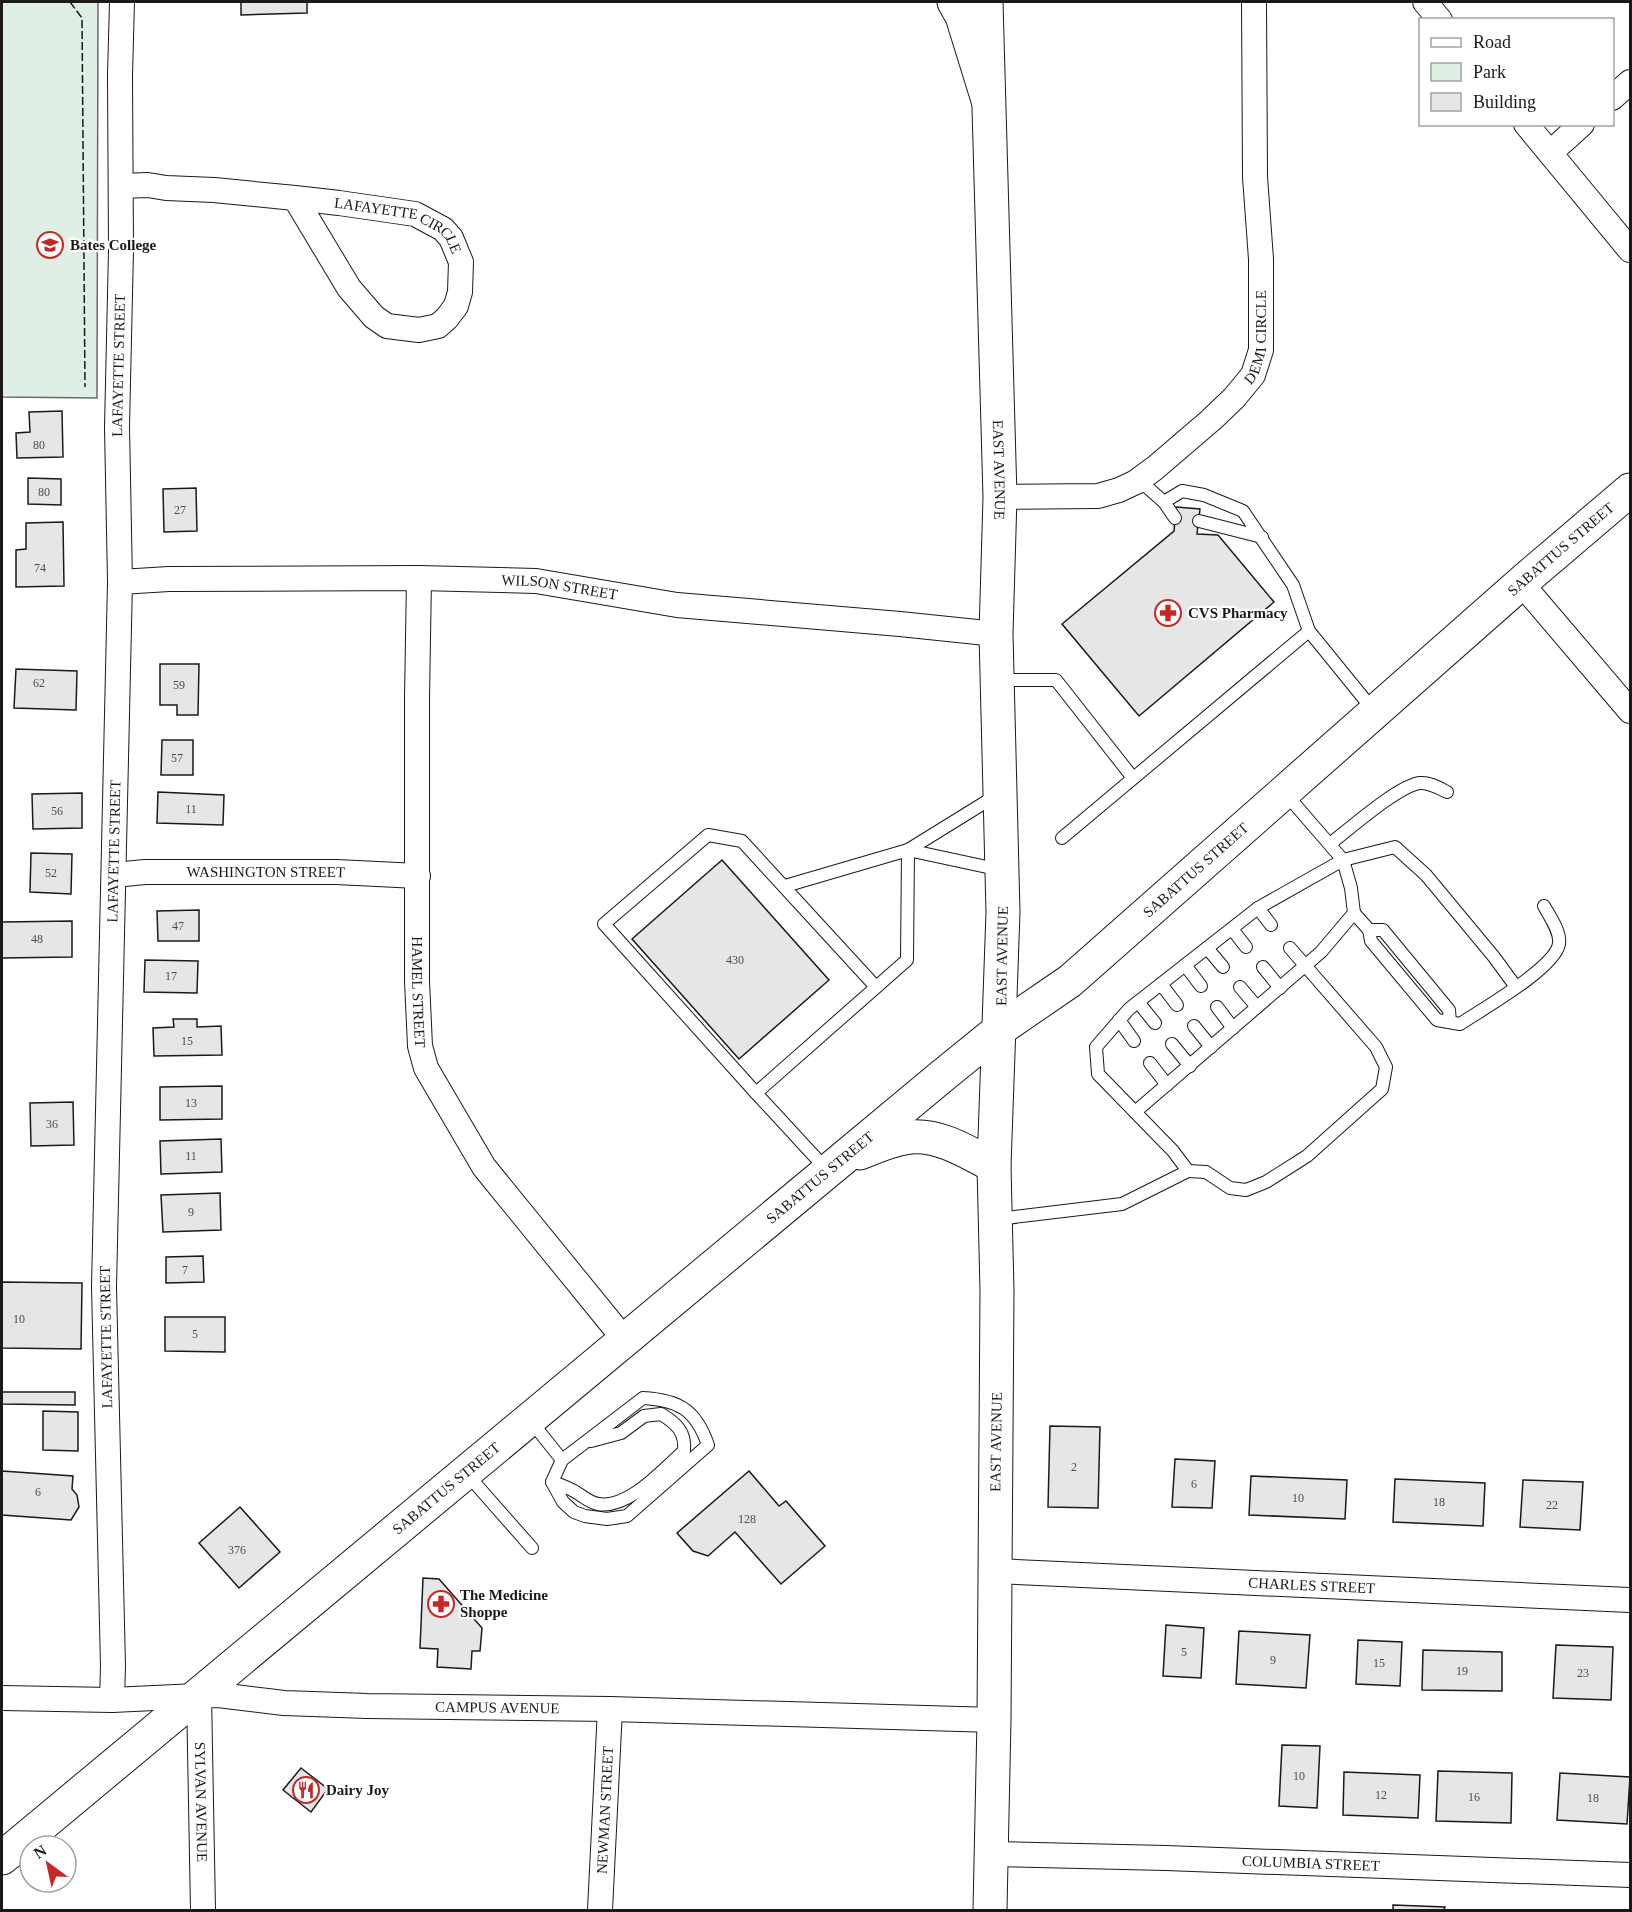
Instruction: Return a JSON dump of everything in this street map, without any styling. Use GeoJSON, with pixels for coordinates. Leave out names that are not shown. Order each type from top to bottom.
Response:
{"type":"FeatureCollection","features":[{"type":"Feature","properties":{"kind":"main road"},"geometry":{"type":"LineString","coordinates":[[954,2],[962,16],[988,100]]}},
{"type":"Feature","properties":{"kind":"main road","name":"EAST AVENUE"},"geometry":{"type":"LineString","coordinates":[[986,2],[1000,497],[996,634],[1002,870],[1000,1029],[994,1166],[996,1219],[994,1720],[990,1911]]}},
{"type":"Feature","properties":{"kind":"main road","name":"SABATTUS STREET"},"geometry":{"type":"LineString","coordinates":[[2,1858],[1000,1029],[1070,981],[1521,583],[1630,490]]}},
{"type":"Feature","properties":{"kind":"main road"},"geometry":{"type":"LineString","coordinates":[[832,1167],[883,1143],[911,1137],[941,1141],[994,1166]]}},
{"type":"Feature","properties":{"kind":"street","name":"LAFAYETTE STREET"},"geometry":{"type":"LineString","coordinates":[[112,1700],[104,1287],[120,582],[117,427],[122,2]]}},
{"type":"Feature","properties":{"kind":"street","name":"DEMI CIRCLE"},"geometry":{"type":"LineString","coordinates":[[1000,497],[1098,496],[1119,490],[1139,480],[1179,448],[1234,398],[1253,375],[1261,350],[1261,259],[1255,177],[1254,2]]}},
{"type":"Feature","properties":{"kind":"street"},"geometry":{"type":"LineString","coordinates":[[1425,2],[1438,18]]}},
{"type":"Feature","properties":{"kind":"street"},"geometry":{"type":"LineString","coordinates":[[1614,96],[1630,82]]}},
{"type":"Feature","properties":{"kind":"street"},"geometry":{"type":"LineString","coordinates":[[1528,126],[1630,250]]}},
{"type":"Feature","properties":{"kind":"street"},"geometry":{"type":"LineString","coordinates":[[1551,152],[1580,126]]}},
{"type":"Feature","properties":{"kind":"street","name":"LAFAYETTE CIRCLE"},"geometry":{"type":"LineString","coordinates":[[121,186],[148,185],[214,190],[295,198],[416,214],[443,229],[451,238],[461,262],[460,292],[456,306],[438,326],[419,330],[387,326],[374,317],[349,288],[295,198]]}},
{"type":"Feature","properties":{"kind":"street","name":"WILSON STREET"},"geometry":{"type":"LineString","coordinates":[[120,582],[169,579],[419,578],[536,581],[676,605],[996,634]]}},
{"type":"Feature","properties":{"kind":"street","name":"HAMEL STREET"},"geometry":{"type":"LineString","coordinates":[[419,578],[417,698],[420,1046],[426,1068],[484,1167],[624,1339]]}},
{"type":"Feature","properties":{"kind":"street"},"geometry":{"type":"LineString","coordinates":[[1521,583],[1630,711]]}},
{"type":"Feature","properties":{"kind":"street","name":"WASHINGTON STREET"},"geometry":{"type":"LineString","coordinates":[[114,875],[145,872],[336,872],[418,876]]}},
{"type":"Feature","properties":{"kind":"street","name":"CHARLES STREET"},"geometry":{"type":"LineString","coordinates":[[994,1571],[1630,1600]]}},
{"type":"Feature","properties":{"kind":"street","name":"CAMPUS AVENUE"},"geometry":{"type":"LineString","coordinates":[[2,1698],[112,1700],[199,1694],[284,1703],[367,1706],[610,1709],[994,1720]]}},
{"type":"Feature","properties":{"kind":"street","name":"SYLVAN AVENUE"},"geometry":{"type":"LineString","coordinates":[[199,1694],[203,1911]]}},
{"type":"Feature","properties":{"kind":"street","name":"NEWMAN STREET"},"geometry":{"type":"LineString","coordinates":[[600,1911],[610,1709]]}},
{"type":"Feature","properties":{"kind":"street","name":"COLUMBIA STREET"},"geometry":{"type":"LineString","coordinates":[[991,1854],[1630,1875]]}},
{"type":"Feature","properties":{"kind":"lane"},"geometry":{"type":"LineString","coordinates":[[1139,480],[1164,502],[1175,518]]}},
{"type":"Feature","properties":{"kind":"lane"},"geometry":{"type":"LineString","coordinates":[[1164,502],[1182,490],[1203,495],[1243,511],[1293,585],[1309,631],[1375,712]]}},
{"type":"Feature","properties":{"kind":"lane"},"geometry":{"type":"LineString","coordinates":[[1198,522],[1262,537]]}},
{"type":"Feature","properties":{"kind":"lane"},"geometry":{"type":"LineString","coordinates":[[1062,838],[1309,631]]}},
{"type":"Feature","properties":{"kind":"lane"},"geometry":{"type":"LineString","coordinates":[[997,680],[1056,680],[1133,778]]}},
{"type":"Feature","properties":{"kind":"lane"},"geometry":{"type":"LineString","coordinates":[[1330,844],[1400,791],[1420,783],[1433,785],[1447,792]]}},
{"type":"Feature","properties":{"kind":"lane"},"geometry":{"type":"LineString","coordinates":[[1284,792],[1343,860],[1352,888],[1354,912],[1369,930],[1371,941],[1437,1020],[1460,1024],[1543,968],[1559,947],[1559,936],[1544,906]]}},
{"type":"Feature","properties":{"kind":"lane"},"geometry":{"type":"LineString","coordinates":[[785,886],[908,850],[1000,794]]}},
{"type":"Feature","properties":{"kind":"lane"},"geometry":{"type":"LineString","coordinates":[[832,1167],[756,1093],[604,924],[708,835],[742,841],[876,987]]}},
{"type":"Feature","properties":{"kind":"lane"},"geometry":{"type":"LineString","coordinates":[[1188,1172],[1173,1151],[1098,1074],[1096,1047],[1138,1002],[1258,908],[1343,860],[1395,847],[1426,875],[1494,957],[1515,987]]}},
{"type":"Feature","properties":{"kind":"lane"},"geometry":{"type":"LineString","coordinates":[[908,850],[1002,870]]}},
{"type":"Feature","properties":{"kind":"lane"},"geometry":{"type":"LineString","coordinates":[[756,1093],[907,960],[908,850]]}},
{"type":"Feature","properties":{"kind":"lane"},"geometry":{"type":"LineString","coordinates":[[1258,908],[1271,925]]}},
{"type":"Feature","properties":{"kind":"lane"},"geometry":{"type":"LineString","coordinates":[[1136,1112],[1322,952],[1354,912]]}},
{"type":"Feature","properties":{"kind":"lane"},"geometry":{"type":"LineString","coordinates":[[1232,929],[1246,947]]}},
{"type":"Feature","properties":{"kind":"lane"},"geometry":{"type":"LineString","coordinates":[[1207,948],[1223,967]]}},
{"type":"Feature","properties":{"kind":"lane"},"geometry":{"type":"LineString","coordinates":[[996,1219],[1122,1204],[1188,1172],[1206,1172],[1230,1188],[1246,1190],[1266,1182],[1307,1155],[1382,1089],[1386,1067],[1376,1047],[1290,948]]}},
{"type":"Feature","properties":{"kind":"lane"},"geometry":{"type":"LineString","coordinates":[[1185,965],[1201,986]]}},
{"type":"Feature","properties":{"kind":"lane"},"geometry":{"type":"LineString","coordinates":[[1263,967],[1280,988]]}},
{"type":"Feature","properties":{"kind":"lane"},"geometry":{"type":"LineString","coordinates":[[1161,984],[1178,1005]]}},
{"type":"Feature","properties":{"kind":"lane"},"geometry":{"type":"LineString","coordinates":[[1240,987],[1257,1007]]}},
{"type":"Feature","properties":{"kind":"lane"},"geometry":{"type":"LineString","coordinates":[[1138,1002],[1155,1023]]}},
{"type":"Feature","properties":{"kind":"lane"},"geometry":{"type":"LineString","coordinates":[[1217,1007],[1233,1028]]}},
{"type":"Feature","properties":{"kind":"lane"},"geometry":{"type":"LineString","coordinates":[[1119,1020],[1134,1041]]}},
{"type":"Feature","properties":{"kind":"lane"},"geometry":{"type":"LineString","coordinates":[[1194,1026],[1211,1047]]}},
{"type":"Feature","properties":{"kind":"lane"},"geometry":{"type":"LineString","coordinates":[[1172,1044],[1190,1066]]}},
{"type":"Feature","properties":{"kind":"lane"},"geometry":{"type":"LineString","coordinates":[[1150,1063],[1167,1085]]}},
{"type":"Feature","properties":{"kind":"lane"},"geometry":{"type":"LineString","coordinates":[[643,1398],[664,1400],[680,1406],[701,1426],[708,1445],[627,1516],[607,1519],[574,1512],[563,1502],[552,1482],[562,1460],[643,1398]]}},
{"type":"Feature","properties":{"kind":"lane"},"geometry":{"type":"LineString","coordinates":[[552,1482],[570,1489],[587,1500],[599,1504],[614,1504],[627,1500],[684,1451],[685,1442],[681,1430],[661,1413],[644,1416],[621,1433],[586,1442]]}},
{"type":"Feature","properties":{"kind":"lane"},"geometry":{"type":"LineString","coordinates":[[529,1419],[562,1460]]}},
{"type":"Feature","properties":{"kind":"lane"},"geometry":{"type":"LineString","coordinates":[[465,1473],[532,1548]]}},
{"type":"Feature","properties":{"kind":"green space","name":"Bates College"},"geometry":{"type":"Polygon","coordinates":[[[2,2],[98,2],[97,398],[2,397],[2,2]]]}},
{"type":"Feature","properties":{"kind":"building"},"geometry":{"type":"Polygon","coordinates":[[[241,2],[307,2],[307,13],[241,15],[241,2]]]}},
{"type":"Feature","properties":{"kind":"building"},"geometry":{"type":"Polygon","coordinates":[[[62,411],[63,457],[17,458],[16,433],[30,432],[29,412],[62,411]]]}},
{"type":"Feature","properties":{"kind":"building"},"geometry":{"type":"Polygon","coordinates":[[[28,478],[61,479],[61,505],[28,504],[28,478]]]}},
{"type":"Feature","properties":{"kind":"building"},"geometry":{"type":"Polygon","coordinates":[[[196,488],[197,531],[164,532],[163,489],[196,488]]]}},
{"type":"Feature","properties":{"kind":"building","name":"CVS Pharmacy"},"geometry":{"type":"Polygon","coordinates":[[[1176,507],[1200,509],[1197,534],[1218,535],[1274,602],[1139,716],[1062,624],[1174,531],[1176,507]]]}},
{"type":"Feature","properties":{"kind":"building"},"geometry":{"type":"Polygon","coordinates":[[[63,522],[64,586],[16,587],[16,550],[26,549],[26,523],[63,522]]]}},
{"type":"Feature","properties":{"kind":"building"},"geometry":{"type":"Polygon","coordinates":[[[160,664],[199,664],[198,715],[177,715],[177,705],[160,705],[160,664]]]}},
{"type":"Feature","properties":{"kind":"building"},"geometry":{"type":"Polygon","coordinates":[[[16,669],[77,671],[76,710],[14,708],[16,669]]]}},
{"type":"Feature","properties":{"kind":"building"},"geometry":{"type":"Polygon","coordinates":[[[162,740],[193,740],[193,775],[161,775],[162,740]]]}},
{"type":"Feature","properties":{"kind":"building"},"geometry":{"type":"Polygon","coordinates":[[[158,792],[224,795],[223,825],[157,823],[158,792]]]}},
{"type":"Feature","properties":{"kind":"building"},"geometry":{"type":"Polygon","coordinates":[[[82,793],[82,828],[33,829],[32,794],[82,793]]]}},
{"type":"Feature","properties":{"kind":"building"},"geometry":{"type":"Polygon","coordinates":[[[31,853],[72,854],[71,894],[30,892],[31,853]]]}},
{"type":"Feature","properties":{"kind":"building"},"geometry":{"type":"Polygon","coordinates":[[[722,860],[829,980],[739,1059],[632,939],[722,860]]]}},
{"type":"Feature","properties":{"kind":"building"},"geometry":{"type":"Polygon","coordinates":[[[199,910],[199,941],[158,941],[157,911],[199,910]]]}},
{"type":"Feature","properties":{"kind":"building"},"geometry":{"type":"Polygon","coordinates":[[[72,921],[72,957],[2,958],[2,922],[72,921]]]}},
{"type":"Feature","properties":{"kind":"building"},"geometry":{"type":"Polygon","coordinates":[[[145,960],[198,961],[197,993],[144,992],[145,960]]]}},
{"type":"Feature","properties":{"kind":"building"},"geometry":{"type":"Polygon","coordinates":[[[173,1019],[197,1019],[197,1027],[221,1026],[222,1055],[154,1056],[153,1028],[174,1027],[173,1019]]]}},
{"type":"Feature","properties":{"kind":"building"},"geometry":{"type":"Polygon","coordinates":[[[222,1086],[222,1119],[160,1120],[160,1087],[222,1086]]]}},
{"type":"Feature","properties":{"kind":"building"},"geometry":{"type":"Polygon","coordinates":[[[73,1102],[74,1145],[31,1146],[30,1103],[73,1102]]]}},
{"type":"Feature","properties":{"kind":"building"},"geometry":{"type":"Polygon","coordinates":[[[221,1139],[222,1172],[161,1174],[160,1141],[221,1139]]]}},
{"type":"Feature","properties":{"kind":"building"},"geometry":{"type":"Polygon","coordinates":[[[220,1193],[221,1230],[163,1232],[161,1195],[220,1193]]]}},
{"type":"Feature","properties":{"kind":"building"},"geometry":{"type":"Polygon","coordinates":[[[203,1256],[204,1282],[166,1283],[166,1257],[203,1256]]]}},
{"type":"Feature","properties":{"kind":"building"},"geometry":{"type":"Polygon","coordinates":[[[2,1282],[82,1283],[81,1349],[2,1348],[2,1282]]]}},
{"type":"Feature","properties":{"kind":"building"},"geometry":{"type":"Polygon","coordinates":[[[165,1317],[225,1317],[225,1352],[165,1351],[165,1317]]]}},
{"type":"Feature","properties":{"kind":"building"},"geometry":{"type":"Polygon","coordinates":[[[2,1392],[75,1392],[75,1405],[2,1404],[2,1392]]]}},
{"type":"Feature","properties":{"kind":"building"},"geometry":{"type":"Polygon","coordinates":[[[43,1411],[78,1412],[78,1451],[43,1450],[43,1411]]]}},
{"type":"Feature","properties":{"kind":"building"},"geometry":{"type":"Polygon","coordinates":[[[1050,1426],[1100,1427],[1098,1508],[1048,1507],[1050,1426]]]}},
{"type":"Feature","properties":{"kind":"building"},"geometry":{"type":"Polygon","coordinates":[[[1175,1459],[1215,1461],[1212,1508],[1172,1507],[1175,1459]]]}},
{"type":"Feature","properties":{"kind":"building"},"geometry":{"type":"Polygon","coordinates":[[[2,1471],[73,1476],[72,1489],[77,1495],[79,1507],[71,1520],[2,1515],[2,1471]]]}},
{"type":"Feature","properties":{"kind":"building"},"geometry":{"type":"Polygon","coordinates":[[[749,1471],[779,1506],[786,1501],[825,1546],[781,1584],[735,1532],[708,1556],[693,1551],[677,1533],[749,1471]]]}},
{"type":"Feature","properties":{"kind":"building"},"geometry":{"type":"Polygon","coordinates":[[[1251,1476],[1347,1480],[1345,1519],[1249,1515],[1251,1476]]]}},
{"type":"Feature","properties":{"kind":"building"},"geometry":{"type":"Polygon","coordinates":[[[1395,1479],[1485,1483],[1483,1526],[1393,1522],[1395,1479]]]}},
{"type":"Feature","properties":{"kind":"building"},"geometry":{"type":"Polygon","coordinates":[[[1523,1480],[1583,1482],[1580,1530],[1520,1527],[1523,1480]]]}},
{"type":"Feature","properties":{"kind":"building"},"geometry":{"type":"Polygon","coordinates":[[[240,1507],[280,1552],[239,1588],[199,1543],[240,1507]]]}},
{"type":"Feature","properties":{"kind":"building","name":"The Medicine Shoppe"},"geometry":{"type":"Polygon","coordinates":[[[423,1578],[439,1579],[482,1628],[480,1651],[472,1651],[471,1669],[437,1667],[438,1649],[420,1648],[423,1578]]]}},
{"type":"Feature","properties":{"kind":"building"},"geometry":{"type":"Polygon","coordinates":[[[1166,1625],[1204,1628],[1201,1678],[1163,1676],[1166,1625]]]}},
{"type":"Feature","properties":{"kind":"building"},"geometry":{"type":"Polygon","coordinates":[[[1239,1631],[1310,1635],[1306,1688],[1236,1684],[1239,1631]]]}},
{"type":"Feature","properties":{"kind":"building"},"geometry":{"type":"Polygon","coordinates":[[[1358,1640],[1402,1642],[1400,1686],[1356,1684],[1358,1640]]]}},
{"type":"Feature","properties":{"kind":"building"},"geometry":{"type":"Polygon","coordinates":[[[1556,1645],[1613,1647],[1611,1700],[1553,1698],[1556,1645]]]}},
{"type":"Feature","properties":{"kind":"building"},"geometry":{"type":"Polygon","coordinates":[[[1423,1650],[1502,1652],[1502,1691],[1422,1690],[1423,1650]]]}},
{"type":"Feature","properties":{"kind":"building"},"geometry":{"type":"Polygon","coordinates":[[[1282,1745],[1320,1746],[1317,1808],[1279,1806],[1282,1745]]]}},
{"type":"Feature","properties":{"kind":"building","name":"Dairy Joy"},"geometry":{"type":"Polygon","coordinates":[[[301,1768],[328,1789],[311,1812],[283,1790],[301,1768]]]}},
{"type":"Feature","properties":{"kind":"building"},"geometry":{"type":"Polygon","coordinates":[[[1438,1771],[1512,1773],[1511,1823],[1436,1821],[1438,1771]]]}},
{"type":"Feature","properties":{"kind":"building"},"geometry":{"type":"Polygon","coordinates":[[[1344,1772],[1420,1775],[1418,1818],[1343,1815],[1344,1772]]]}},
{"type":"Feature","properties":{"kind":"building"},"geometry":{"type":"Polygon","coordinates":[[[1560,1773],[1630,1777],[1627,1824],[1557,1820],[1560,1773]]]}},
{"type":"Feature","properties":{"kind":"building"},"geometry":{"type":"Polygon","coordinates":[[[1393,1905],[1445,1907],[1444,1910],[1393,1910],[1393,1905]]]}},
{"type":"Feature","properties":{"kind":"fence"},"geometry":{"type":"LineString","coordinates":[[70,2],[82,18],[85,387]]}},
{"type":"Feature","properties":{"kind":"place","name":"Bates College"},"geometry":{"type":"Point","coordinates":[50,245]}},
{"type":"Feature","properties":{"kind":"place","name":"CVS Pharmacy"},"geometry":{"type":"Point","coordinates":[1168,613]}},
{"type":"Feature","properties":{"kind":"place","name":"The Medicine Shoppe"},"geometry":{"type":"Point","coordinates":[441,1604]}},
{"type":"Feature","properties":{"kind":"place","name":"Dairy Joy"},"geometry":{"type":"Point","coordinates":[306,1790]}}]}
